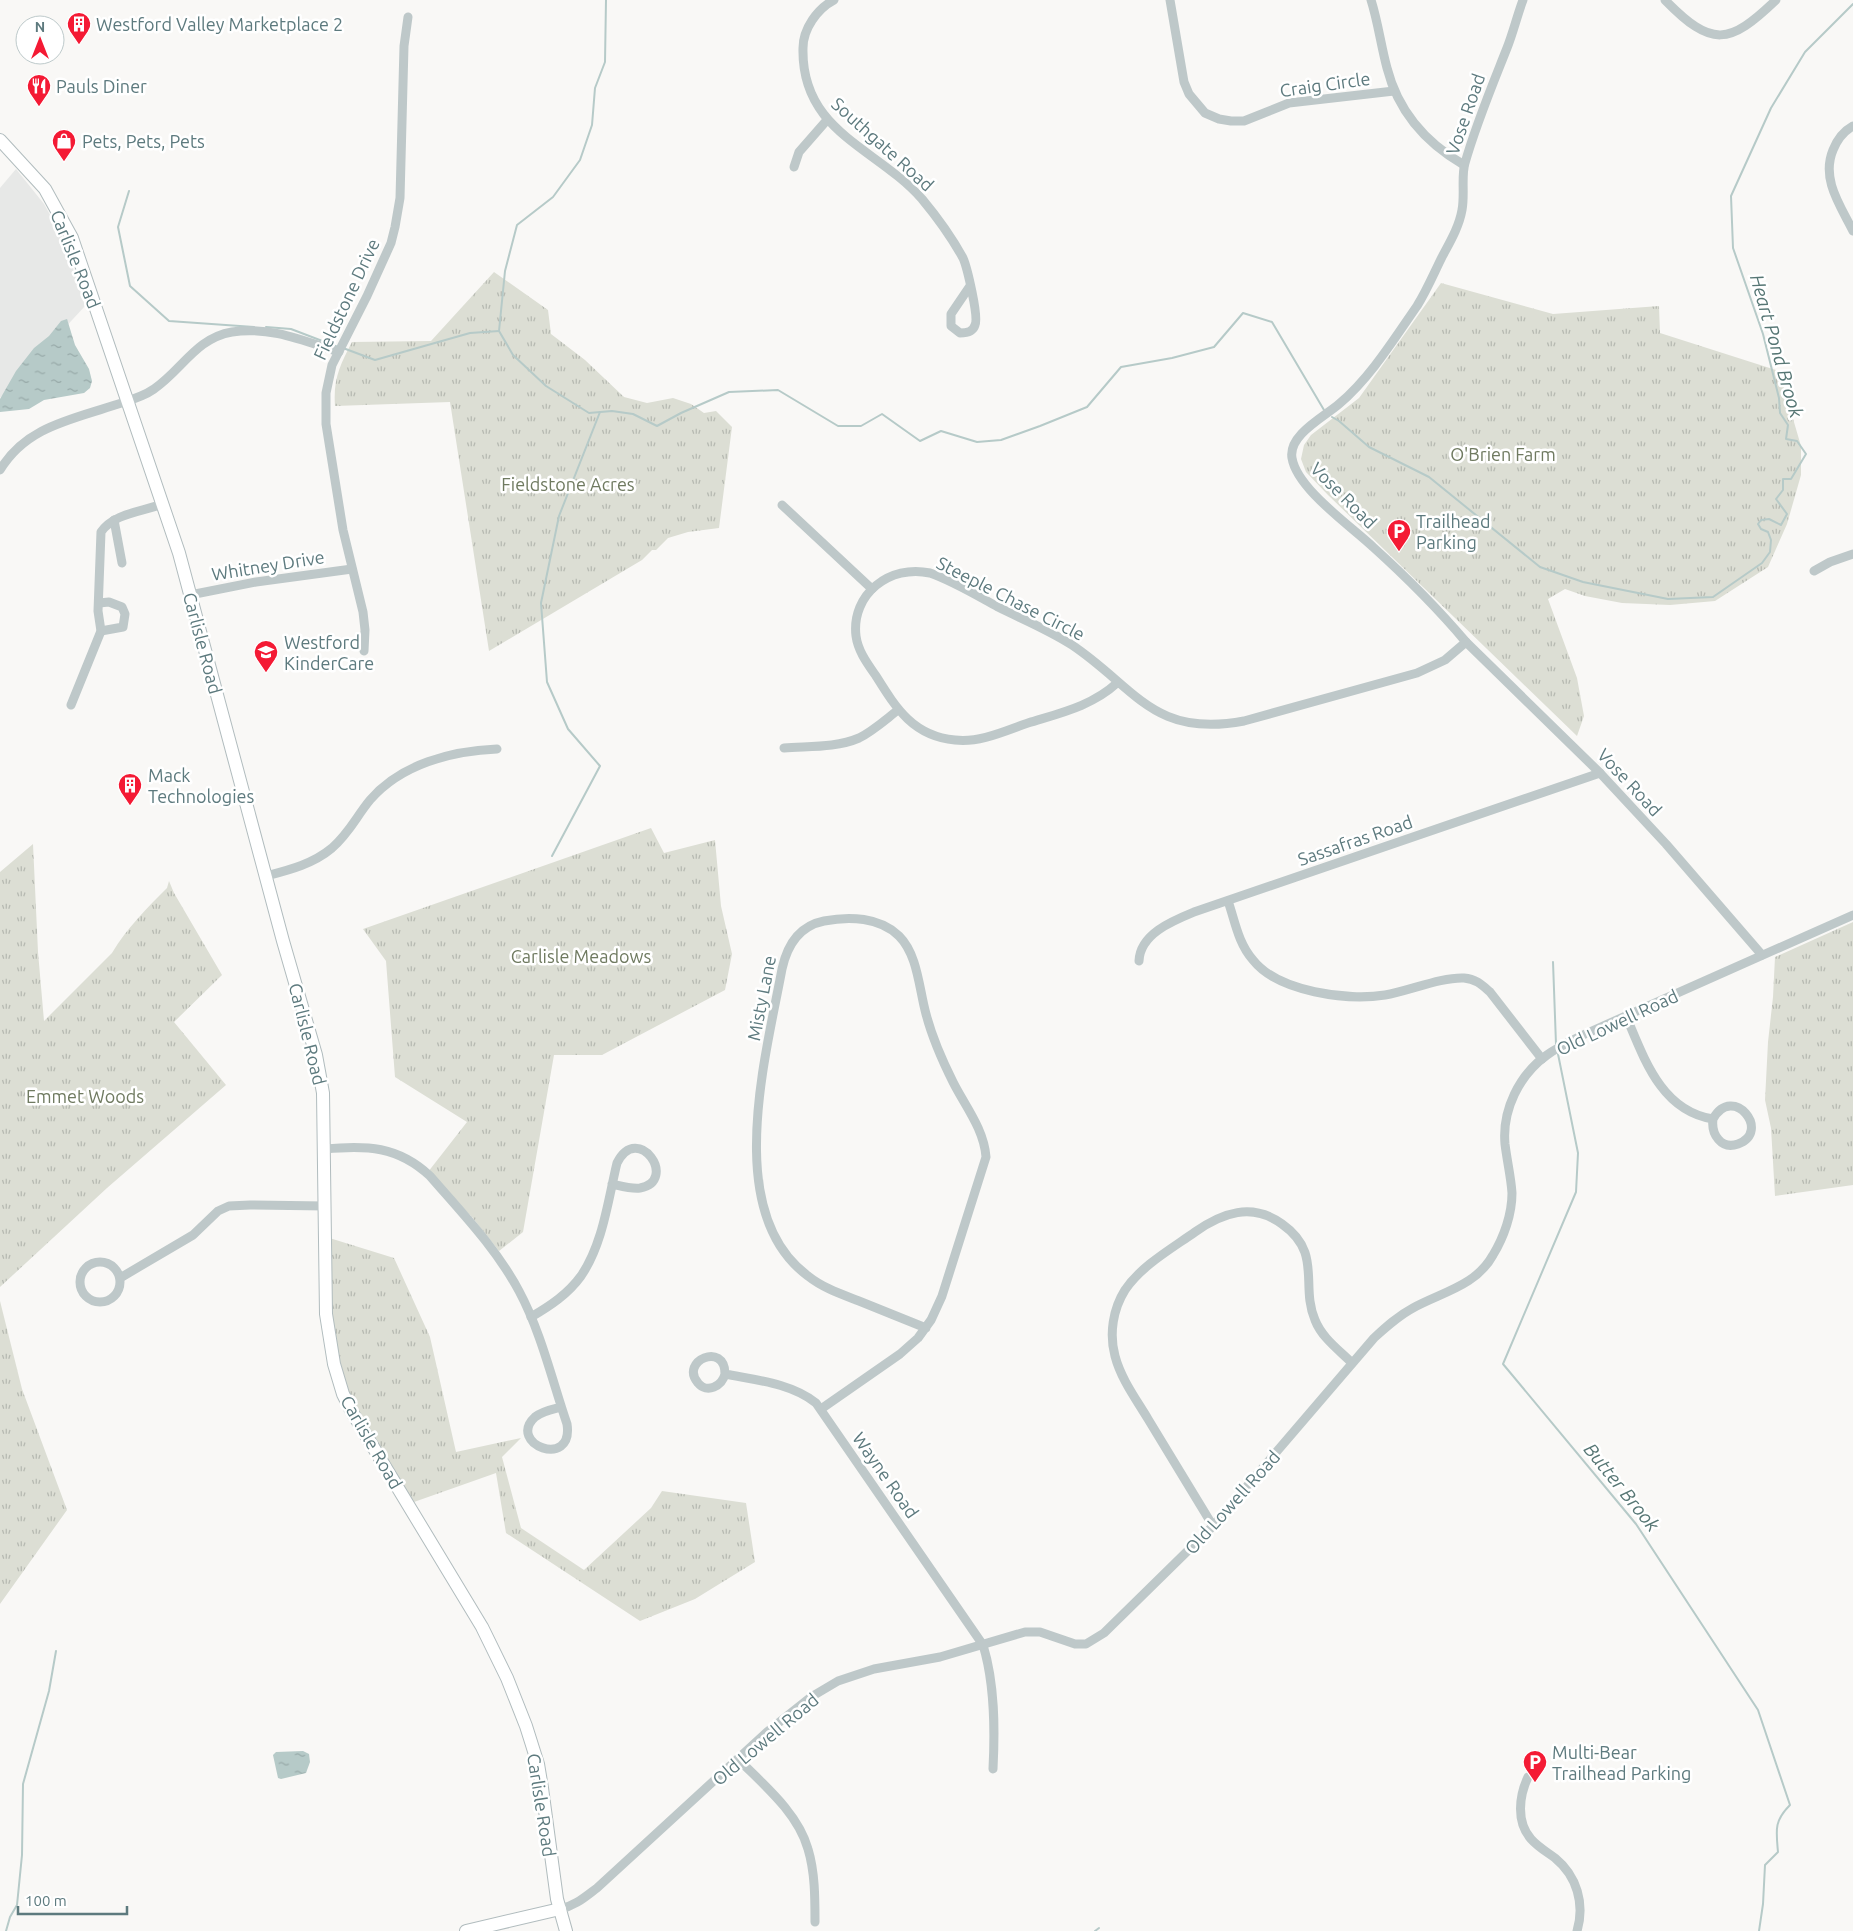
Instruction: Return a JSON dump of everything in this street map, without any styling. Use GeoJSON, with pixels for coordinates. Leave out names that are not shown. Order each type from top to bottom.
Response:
{"type":"FeatureCollection","features":[{"type":"Feature","properties":{"kind":"main road","name":"Carlisle Road"},"geometry":{"type":"LineString","coordinates":[[0,140],[45,189],[72,238],[162,504],[190,595],[316,1056],[323,1093],[326,1314],[330,1347],[344,1394],[361,1428],[460,1589],[507,1678],[529,1734],[538,1764],[553,1873],[566,1931]]}},
{"type":"Feature","properties":{"kind":"main road","name":"Old Lowell Road"},"geometry":{"type":"LineString","coordinates":[[466,1931],[560,1910]]}},
{"type":"Feature","properties":{"kind":"street","name":"Southgate Road"},"geometry":{"type":"LineString","coordinates":[[834,0],[822,3],[809,24],[803,44],[802,66],[816,105],[827,120],[921,198],[962,256],[970,286],[976,323],[969,332],[960,333],[951,326],[950,317],[970,286]]}},
{"type":"Feature","properties":{"kind":"street","name":"Craig Circle"},"geometry":{"type":"LineString","coordinates":[[1170,0],[1184,82],[1189,94],[1205,113],[1219,119],[1244,121],[1289,103],[1394,92]]}},
{"type":"Feature","properties":{"kind":"street"},"geometry":{"type":"LineString","coordinates":[[1371,0],[1386,68],[1399,102],[1418,129],[1438,148],[1464,165]]}},
{"type":"Feature","properties":{"kind":"street","name":"Vose Road"},"geometry":{"type":"LineString","coordinates":[[1523,0],[1508,47],[1490,90],[1464,165],[1464,195],[1458,224],[1429,284],[1396,337],[1352,393],[1302,433],[1296,440],[1292,450],[1295,467],[1309,487],[1331,510],[1373,546],[1448,621],[1466,642],[1600,773],[1677,856],[1762,955]]}},
{"type":"Feature","properties":{"kind":"street"},"geometry":{"type":"LineString","coordinates":[[1665,0],[1687,22],[1699,30],[1713,34],[1726,34],[1738,31],[1749,25],[1776,0]]}},
{"type":"Feature","properties":{"kind":"street","name":"Fieldstone Drive"},"geometry":{"type":"LineString","coordinates":[[364,651],[365,630],[363,612],[343,530],[326,424],[326,393],[328,379],[339,352],[384,258],[395,226],[400,198],[404,46],[408,17]]}},
{"type":"Feature","properties":{"kind":"street"},"geometry":{"type":"LineString","coordinates":[[794,167],[799,152],[827,120]]}},
{"type":"Feature","properties":{"kind":"street"},"geometry":{"type":"LineString","coordinates":[[1853,126],[1842,135],[1835,145],[1828,168],[1832,190],[1853,231]]}},
{"type":"Feature","properties":{"kind":"street"},"geometry":{"type":"LineString","coordinates":[[0,470],[22,442],[40,431],[152,391],[163,383],[197,348],[211,338],[221,334],[256,330],[277,332],[339,352]]}},
{"type":"Feature","properties":{"kind":"street"},"geometry":{"type":"LineString","coordinates":[[71,705],[101,631],[98,623],[100,537],[104,527],[114,520],[162,504]]}},
{"type":"Feature","properties":{"kind":"street"},"geometry":{"type":"LineString","coordinates":[[782,504],[872,589]]}},
{"type":"Feature","properties":{"kind":"street"},"geometry":{"type":"LineString","coordinates":[[114,520],[122,563]]}},
{"type":"Feature","properties":{"kind":"street"},"geometry":{"type":"LineString","coordinates":[[1814,571],[1830,562],[1853,554]]}},
{"type":"Feature","properties":{"kind":"street","name":"Whitney Drive"},"geometry":{"type":"LineString","coordinates":[[190,595],[276,579],[352,569]]}},
{"type":"Feature","properties":{"kind":"street","name":"Steeple Chase Circle"},"geometry":{"type":"LineString","coordinates":[[1117,683],[1100,697],[1082,706],[981,738],[952,740],[936,736],[916,726],[898,710],[864,659],[857,641],[857,616],[861,604],[872,589],[887,577],[905,571],[924,571],[936,575],[1070,644],[1140,702],[1162,715],[1203,725],[1231,724],[1417,673],[1445,660],[1466,642]]}},
{"type":"Feature","properties":{"kind":"street"},"geometry":{"type":"LineString","coordinates":[[99,603],[110,602],[122,607],[125,614],[123,627],[101,631]]}},
{"type":"Feature","properties":{"kind":"street"},"geometry":{"type":"LineString","coordinates":[[784,748],[839,744],[851,741],[870,732],[898,710]]}},
{"type":"Feature","properties":{"kind":"street"},"geometry":{"type":"LineString","coordinates":[[266,876],[307,863],[331,848],[352,827],[375,795],[393,779],[445,756],[462,752],[497,749]]}},
{"type":"Feature","properties":{"kind":"street","name":"Sassafras Road"},"geometry":{"type":"LineString","coordinates":[[1139,961],[1141,949],[1146,942],[1166,926],[1194,912],[1600,773]]}},
{"type":"Feature","properties":{"kind":"street"},"geometry":{"type":"LineString","coordinates":[[1228,901],[1237,932],[1253,962],[1265,972],[1280,980],[1317,992],[1356,997],[1385,995],[1454,979],[1472,980],[1481,983],[1490,992],[1542,1059]]}},
{"type":"Feature","properties":{"kind":"street","name":"Old Lowell Road"},"geometry":{"type":"LineString","coordinates":[[560,1910],[582,1900],[597,1888],[738,1759],[798,1707],[838,1681],[874,1669],[940,1657],[1024,1632],[1040,1632],[1075,1644],[1086,1644],[1093,1641],[1128,1611],[1213,1526],[1374,1338],[1411,1309],[1470,1281],[1483,1269],[1493,1256],[1510,1214],[1512,1194],[1505,1143],[1506,1123],[1511,1101],[1522,1080],[1542,1059],[1583,1035],[1853,915]]}},
{"type":"Feature","properties":{"kind":"street","name":"Misty Lane"},"geometry":{"type":"LineString","coordinates":[[821,1409],[900,1354],[926,1328],[940,1300],[985,1163],[985,1142],[952,1081],[935,1040],[913,960],[901,938],[890,929],[872,921],[850,919],[818,922],[802,930],[795,938],[786,952],[782,969],[757,1112],[757,1168],[764,1205],[772,1231],[780,1244],[793,1263],[808,1276],[833,1291],[926,1328]]}},
{"type":"Feature","properties":{"kind":"street"},"geometry":{"type":"LineString","coordinates":[[1626,1016],[1651,1073],[1665,1092],[1691,1113],[1713,1119]]}},
{"type":"Feature","properties":{"kind":"street"},"geometry":{"type":"LineString","coordinates":[[1726,1107],[1738,1107],[1748,1115],[1750,1133],[1746,1139],[1734,1145],[1722,1143],[1713,1132],[1713,1119],[1716,1114],[1726,1107]]}},
{"type":"Feature","properties":{"kind":"street"},"geometry":{"type":"LineString","coordinates":[[324,1149],[345,1147],[380,1149],[403,1156],[421,1168],[486,1240],[519,1291],[531,1317],[561,1406],[567,1424],[567,1436],[559,1446],[548,1450],[542,1449],[532,1441],[530,1435],[531,1422],[540,1413],[561,1406]]}},
{"type":"Feature","properties":{"kind":"street"},"geometry":{"type":"LineString","coordinates":[[531,1317],[567,1292],[584,1271],[592,1257],[602,1227],[612,1184],[617,1163],[625,1152],[638,1149],[650,1154],[654,1160],[656,1173],[644,1187],[638,1188],[612,1184]]}},
{"type":"Feature","properties":{"kind":"street"},"geometry":{"type":"LineString","coordinates":[[120,1278],[194,1235],[218,1211],[229,1206],[325,1206]]}},
{"type":"Feature","properties":{"kind":"street"},"geometry":{"type":"LineString","coordinates":[[1213,1526],[1130,1389],[1115,1356],[1112,1334],[1114,1317],[1119,1301],[1131,1282],[1146,1268],[1210,1221],[1220,1216],[1241,1212],[1262,1214],[1281,1224],[1293,1234],[1302,1247],[1309,1268],[1310,1298],[1316,1322],[1324,1335],[1352,1363]]}},
{"type":"Feature","properties":{"kind":"street"},"geometry":{"type":"LineString","coordinates":[[97,1262],[111,1265],[116,1269],[120,1278],[120,1289],[116,1295],[106,1302],[87,1298],[80,1287],[82,1274],[85,1269],[97,1262]]}},
{"type":"Feature","properties":{"kind":"street","name":"Wayne Road"},"geometry":{"type":"LineString","coordinates":[[725,1374],[771,1383],[792,1390],[810,1398],[821,1409],[983,1644]]}},
{"type":"Feature","properties":{"kind":"street"},"geometry":{"type":"LineString","coordinates":[[983,1644],[989,1668],[993,1722],[993,1769]]}},
{"type":"Feature","properties":{"kind":"street"},"geometry":{"type":"LineString","coordinates":[[738,1759],[788,1812],[802,1834],[811,1862],[816,1922]]}},
{"type":"Feature","properties":{"kind":"street"},"geometry":{"type":"LineString","coordinates":[[1528,1777],[1522,1793],[1520,1806],[1525,1830],[1531,1839],[1562,1864],[1575,1884],[1579,1894],[1580,1905],[1577,1931]]}},
{"type":"Feature","properties":{"kind":"shaded area"},"geometry":{"type":"Polygon","coordinates":[[[16,169],[44,204],[63,238],[85,306],[0,398],[0,188],[16,169]]]}},
{"type":"Feature","properties":{"kind":"green space","name":"Fieldstone Acres"},"geometry":{"type":"Polygon","coordinates":[[[494,272],[548,310],[551,334],[585,360],[624,397],[647,403],[673,398],[691,404],[704,413],[716,411],[732,427],[719,528],[688,532],[668,538],[642,560],[489,651],[450,402],[335,406],[335,388],[338,372],[352,342],[431,341],[494,272]]]}},
{"type":"Feature","properties":{"kind":"green space","name":"O'Brien Farm"},"geometry":{"type":"Polygon","coordinates":[[[1441,283],[1553,314],[1659,306],[1660,333],[1779,371],[1801,446],[1801,475],[1787,524],[1768,567],[1715,601],[1670,605],[1622,603],[1585,596],[1565,589],[1548,599],[1577,678],[1584,716],[1577,736],[1328,495],[1306,472],[1301,459],[1304,445],[1311,435],[1359,398],[1441,283]]]}},
{"type":"Feature","properties":{"kind":"green space","name":"Carlisle Meadows"},"geometry":{"type":"Polygon","coordinates":[[[651,828],[664,853],[715,840],[721,906],[732,954],[725,990],[602,1055],[554,1055],[523,1232],[499,1251],[472,1217],[428,1172],[467,1122],[395,1077],[386,961],[363,929],[651,828]]]}},
{"type":"Feature","properties":{"kind":"green space","name":"Emmet Woods"},"geometry":{"type":"Polygon","coordinates":[[[33,844],[38,952],[44,1021],[112,953],[131,927],[167,888],[169,881],[174,893],[222,975],[174,1022],[226,1085],[107,1188],[0,1287],[0,872],[33,844]]]}},
{"type":"Feature","properties":{"kind":"green space"},"geometry":{"type":"Polygon","coordinates":[[[1853,922],[1853,1185],[1775,1196],[1771,1128],[1765,1100],[1775,957],[1853,922]]]}},
{"type":"Feature","properties":{"kind":"green space"},"geometry":{"type":"Polygon","coordinates":[[[323,1236],[394,1258],[430,1337],[456,1452],[521,1438],[502,1457],[521,1528],[584,1570],[651,1508],[662,1491],[746,1503],[755,1562],[695,1599],[640,1621],[506,1533],[496,1473],[414,1502],[367,1434],[339,1379],[323,1236]]]}},
{"type":"Feature","properties":{"kind":"green space"},"geometry":{"type":"Polygon","coordinates":[[[0,1301],[22,1389],[67,1510],[0,1604],[0,1301]]]}},
{"type":"Feature","properties":{"kind":"water"},"geometry":{"type":"Polygon","coordinates":[[[67,319],[75,345],[89,369],[92,381],[90,388],[84,393],[44,400],[29,409],[0,412],[0,399],[16,371],[34,348],[49,336],[61,321],[67,319]]]}},
{"type":"Feature","properties":{"kind":"water"},"geometry":{"type":"Polygon","coordinates":[[[303,1751],[309,1754],[310,1762],[306,1773],[281,1779],[278,1778],[273,1755],[276,1752],[303,1751]]]}},
{"type":"Feature","properties":{"kind":"waterway","name":"Heart Pond Brook"},"geometry":{"type":"LineString","coordinates":[[606,0],[605,62],[595,88],[592,125],[580,160],[553,197],[517,225],[505,271],[499,331],[513,355],[546,386],[589,413],[612,411],[633,414],[657,426],[681,413],[729,392],[778,390],[838,426],[861,426],[882,414],[920,441],[941,431],[977,442],[1001,440],[1087,407],[1121,367],[1172,358],[1214,347],[1243,313],[1272,322],[1324,410]]}},
{"type":"Feature","properties":{"kind":"waterway","name":"Heart Pond Brook"},"geometry":{"type":"LineString","coordinates":[[1332,417],[1369,447],[1429,477],[1540,567],[1583,582],[1668,599],[1713,597],[1762,563],[1770,552],[1771,540],[1768,532],[1761,529],[1758,524],[1761,520],[1769,519],[1781,525],[1787,514],[1776,499],[1783,490],[1783,479],[1791,479],[1806,454],[1797,441],[1786,439],[1788,425],[1780,413],[1779,398],[1763,334],[1733,248],[1731,196],[1771,108],[1805,52],[1853,4]]}},
{"type":"Feature","properties":{"kind":"waterway"},"geometry":{"type":"LineString","coordinates":[[129,191],[118,227],[130,286],[169,321],[254,327]]}},
{"type":"Feature","properties":{"kind":"waterway"},"geometry":{"type":"LineString","coordinates":[[266,327],[291,329],[338,347]]}},
{"type":"Feature","properties":{"kind":"waterway"},"geometry":{"type":"LineString","coordinates":[[343,348],[375,360],[470,333],[499,331]]}},
{"type":"Feature","properties":{"kind":"waterway"},"geometry":{"type":"LineString","coordinates":[[552,856],[600,766],[568,729],[547,682],[541,603],[559,516],[600,412]]}},
{"type":"Feature","properties":{"kind":"waterway","name":"Butter Brook"},"geometry":{"type":"LineString","coordinates":[[1553,962],[1556,1044]]}},
{"type":"Feature","properties":{"kind":"waterway","name":"Butter Brook"},"geometry":{"type":"LineString","coordinates":[[1558,1054],[1578,1153],[1576,1192],[1503,1364],[1636,1524],[1758,1710],[1790,1805],[1781,1816],[1777,1826],[1778,1852],[1765,1865],[1763,1904],[1759,1931]]}},
{"type":"Feature","properties":{"kind":"waterway"},"geometry":{"type":"LineString","coordinates":[[6,1931],[10,1917],[17,1905],[22,1855],[23,1784],[49,1691],[56,1651]]}},
{"type":"Feature","properties":{"kind":"waterway"},"geometry":{"type":"LineString","coordinates":[[1095,1931],[1099,1928]]}},
{"type":"Feature","properties":{"kind":"place","name":"Westford Valley Marketplace 2"},"geometry":{"type":"Point","coordinates":[79,45]}},
{"type":"Feature","properties":{"kind":"place","name":"Pauls Diner"},"geometry":{"type":"Point","coordinates":[39,107]}},
{"type":"Feature","properties":{"kind":"place","name":"Pets, Pets, Pets"},"geometry":{"type":"Point","coordinates":[64,162]}},
{"type":"Feature","properties":{"kind":"place","name":"Trailhead Parking"},"geometry":{"type":"Point","coordinates":[1399,552]}},
{"type":"Feature","properties":{"kind":"place","name":"Westford KinderCare"},"geometry":{"type":"Point","coordinates":[266,673]}},
{"type":"Feature","properties":{"kind":"place","name":"Mack Technologies"},"geometry":{"type":"Point","coordinates":[130,806]}},
{"type":"Feature","properties":{"kind":"place","name":"Multi-Bear Trailhead Parking"},"geometry":{"type":"Point","coordinates":[1535,1783]}}]}
